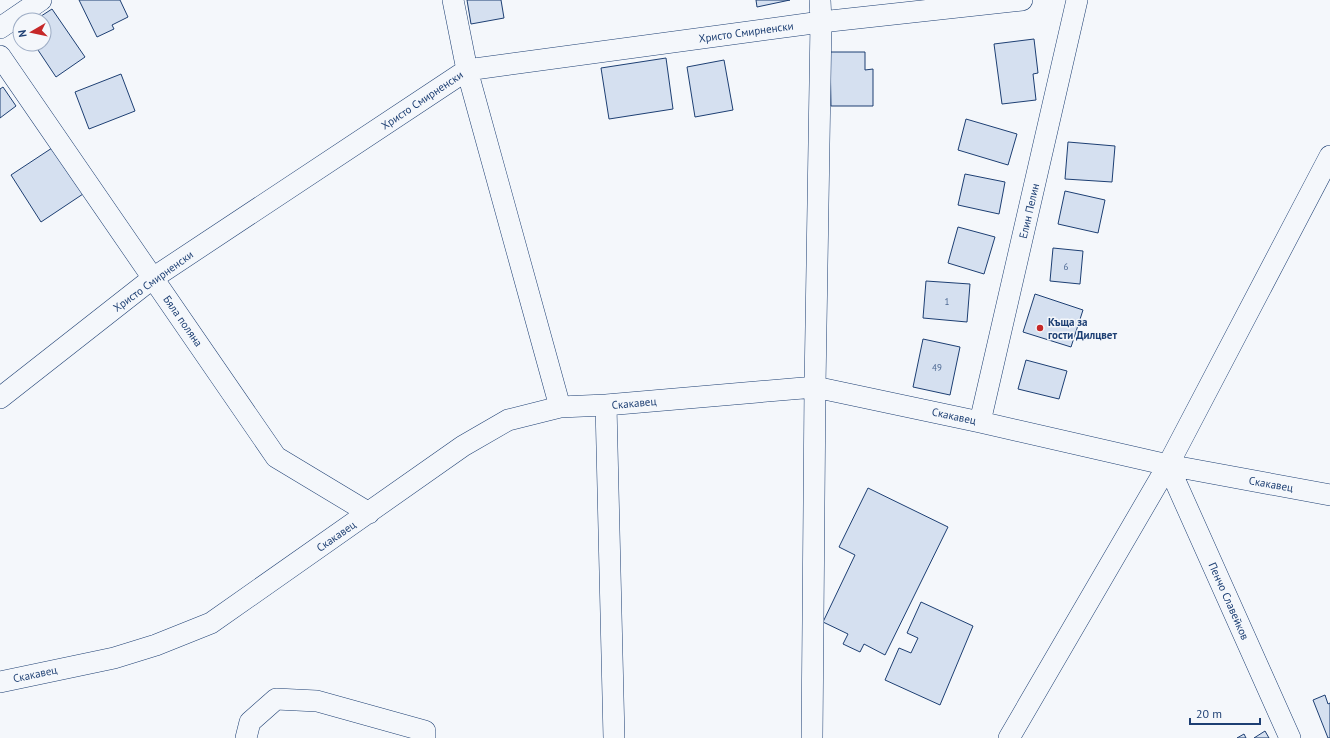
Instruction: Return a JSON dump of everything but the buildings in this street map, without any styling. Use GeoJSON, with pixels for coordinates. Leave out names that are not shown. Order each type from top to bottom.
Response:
{"type":"FeatureCollection","features":[{"type":"Feature","properties":{"kind":"street"},"geometry":{"type":"LineString","coordinates":[[0,28],[41,0]]}},
{"type":"Feature","properties":{"kind":"street"},"geometry":{"type":"LineString","coordinates":[[454,0],[467,70],[560,407]]}},
{"type":"Feature","properties":{"kind":"street"},"geometry":{"type":"LineString","coordinates":[[812,738],[815,387],[821,22],[820,0]]}},
{"type":"Feature","properties":{"kind":"street","name":"Христо Смирненски"},"geometry":{"type":"LineString","coordinates":[[0,398],[153,278],[467,70],[821,22],[1022,0]]}},
{"type":"Feature","properties":{"kind":"street","name":"Елин Пелин"},"geometry":{"type":"LineString","coordinates":[[980,422],[1077,0]]}},
{"type":"Feature","properties":{"kind":"street","name":"Бяла поляна"},"geometry":{"type":"LineString","coordinates":[[0,56],[276,457],[369,512]]}},
{"type":"Feature","properties":{"kind":"street"},"geometry":{"type":"LineString","coordinates":[[1009,738],[1168,465],[1330,156]]}},
{"type":"Feature","properties":{"kind":"street","name":"Скакавец"},"geometry":{"type":"LineString","coordinates":[[0,682],[114,658],[156,645],[211,624],[463,446],[508,420],[560,407],[606,406],[815,387],[980,422],[1168,465],[1330,495]]}},
{"type":"Feature","properties":{"kind":"street"},"geometry":{"type":"LineString","coordinates":[[606,406],[614,738]]}},
{"type":"Feature","properties":{"kind":"street","name":"Пенчо Славейков"},"geometry":{"type":"LineString","coordinates":[[1168,465],[1290,738]]}},
{"type":"Feature","properties":{"kind":"street"},"geometry":{"type":"LineString","coordinates":[[246,738],[250,722],[276,699],[317,701],[425,731],[425,738]]}},
{"type":"Feature","properties":{"kind":"place","name":"Къща за гости Дилцвет"},"geometry":{"type":"Point","coordinates":[1040,328]}}]}
